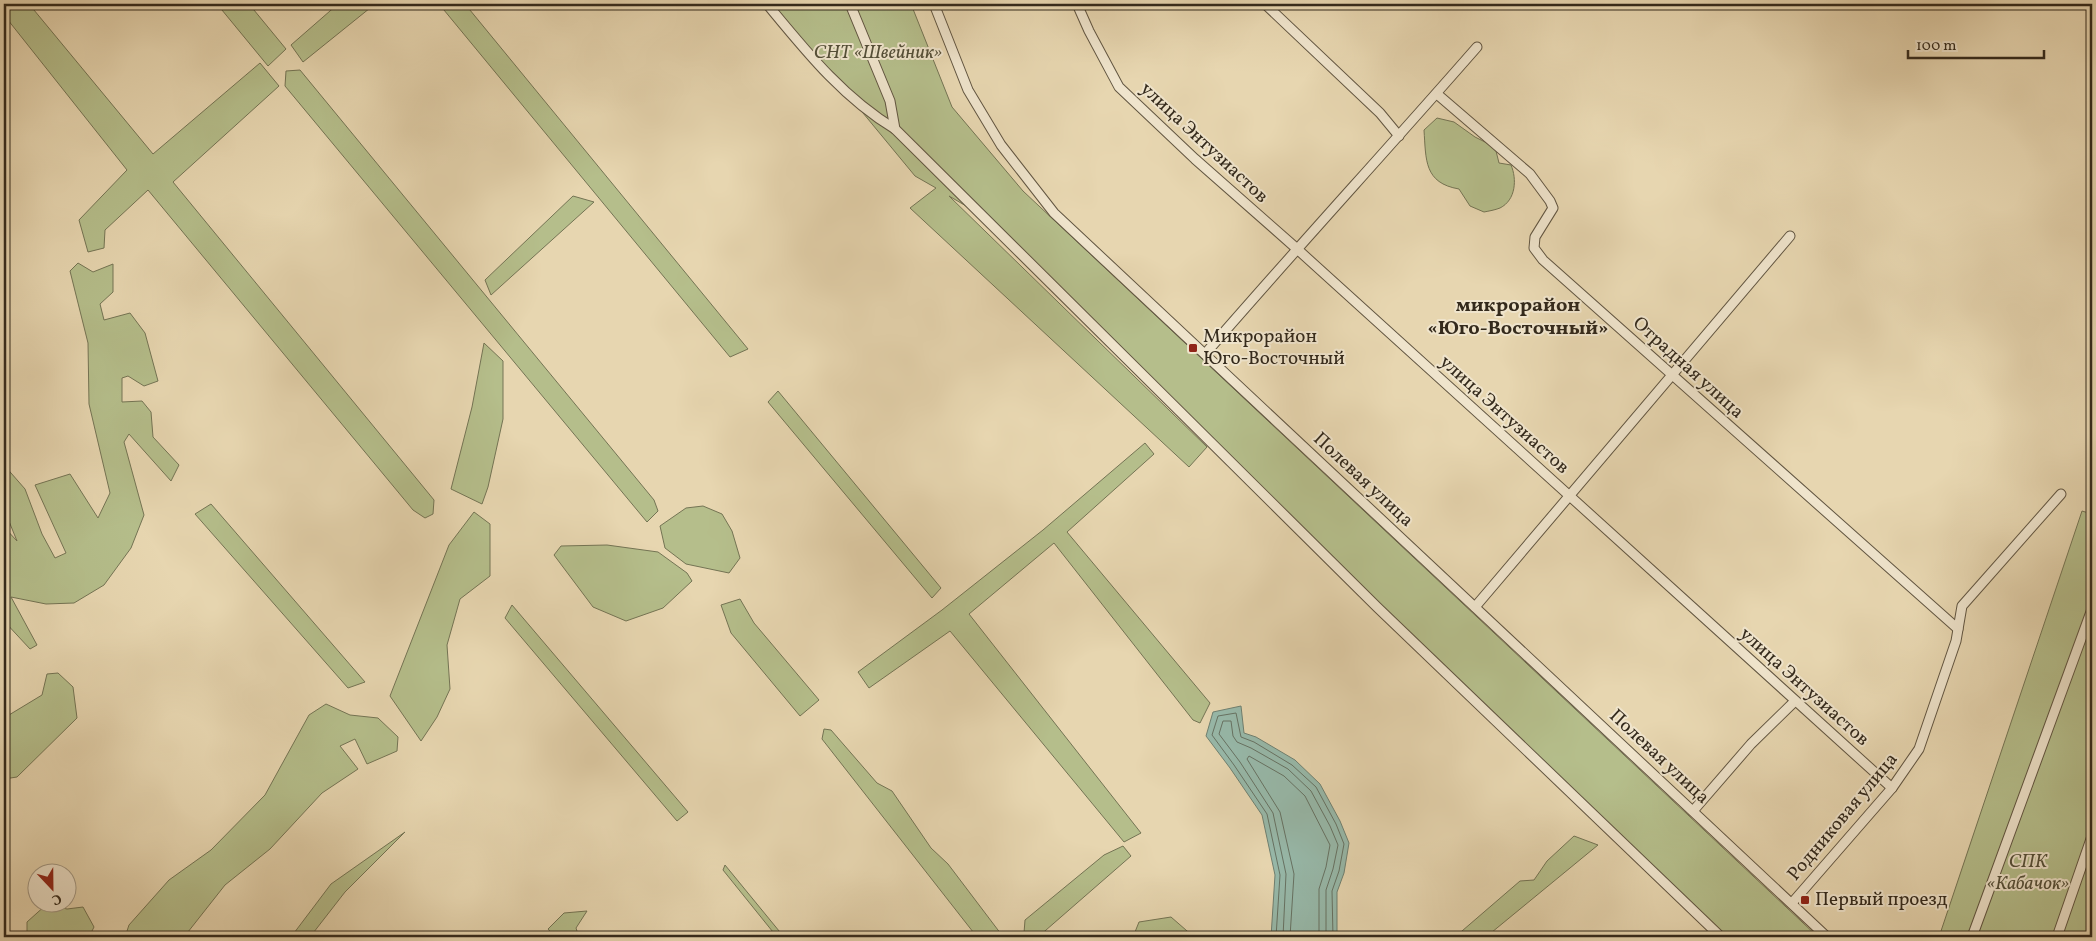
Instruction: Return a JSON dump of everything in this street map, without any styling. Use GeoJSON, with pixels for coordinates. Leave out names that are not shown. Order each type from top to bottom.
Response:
{"type":"FeatureCollection","features":[{"type":"Feature","properties":{"kind":"street"},"geometry":{"type":"LineString","coordinates":[[767,4],[816,63],[876,118],[895,129],[1378,607],[1721,937]]}},
{"type":"Feature","properties":{"kind":"street"},"geometry":{"type":"LineString","coordinates":[[850,4],[890,101],[895,129]]}},
{"type":"Feature","properties":{"kind":"street","name":"Полевая улица"},"geometry":{"type":"LineString","coordinates":[[934,4],[968,90],[1001,145],[1054,213],[1827,937]]}},
{"type":"Feature","properties":{"kind":"street","name":"улица Энтузиастов"},"geometry":{"type":"LineString","coordinates":[[1077,4],[1119,87],[1194,159],[1296,248],[1892,788]]}},
{"type":"Feature","properties":{"kind":"street"},"geometry":{"type":"LineString","coordinates":[[1265,4],[1380,113],[1399,136]]}},
{"type":"Feature","properties":{"kind":"street"},"geometry":{"type":"LineString","coordinates":[[1205,354],[1296,248],[1437,94],[1477,47]]}},
{"type":"Feature","properties":{"kind":"street","name":"Отрадная улица"},"geometry":{"type":"LineString","coordinates":[[1437,94],[1530,174],[1550,201],[1552,208],[1535,237],[1534,248],[1543,260],[1958,629]]}},
{"type":"Feature","properties":{"kind":"street"},"geometry":{"type":"LineString","coordinates":[[1475,607],[1790,236]]}},
{"type":"Feature","properties":{"kind":"street","name":"Родниковая улица"},"geometry":{"type":"LineString","coordinates":[[1792,904],[1892,788],[1919,749],[1956,641],[1962,606],[2061,494]]}},
{"type":"Feature","properties":{"kind":"street"},"geometry":{"type":"LineString","coordinates":[[1972,937],[2092,609]]}},
{"type":"Feature","properties":{"kind":"street"},"geometry":{"type":"LineString","coordinates":[[1693,811],[1751,744],[1795,701]]}},
{"type":"Feature","properties":{"kind":"street"},"geometry":{"type":"LineString","coordinates":[[2057,937],[2092,836]]}},
{"type":"Feature","properties":{"kind":"green space"},"geometry":{"type":"Polygon","coordinates":[[[4,4],[29,4],[153,154],[260,63],[279,86],[173,182],[434,500],[433,514],[425,518],[413,510],[148,190],[105,230],[104,248],[88,252],[79,220],[127,170],[4,15],[4,4]]]}},
{"type":"Feature","properties":{"kind":"green space"},"geometry":{"type":"Polygon","coordinates":[[[217,4],[249,4],[286,49],[268,66],[217,4]]]}},
{"type":"Feature","properties":{"kind":"green space"},"geometry":{"type":"Polygon","coordinates":[[[338,4],[375,4],[303,62],[291,45],[338,4]]]}},
{"type":"Feature","properties":{"kind":"green space"},"geometry":{"type":"Polygon","coordinates":[[[439,4],[465,4],[748,349],[730,357],[439,4]]]}},
{"type":"Feature","properties":{"kind":"green space","name":"СНТ «Швейник»"},"geometry":{"type":"Polygon","coordinates":[[[773,4],[911,4],[952,107],[1023,191],[1818,937],[1718,937],[978,213],[949,196],[1207,447],[1189,467],[910,208],[936,188],[915,176],[773,4]]]}},
{"type":"Feature","properties":{"kind":"green space"},"geometry":{"type":"Polygon","coordinates":[[[300,70],[654,500],[658,511],[647,522],[285,86],[286,71],[300,70]]]}},
{"type":"Feature","properties":{"kind":"green space"},"geometry":{"type":"Polygon","coordinates":[[[1437,118],[1454,122],[1475,137],[1495,147],[1499,163],[1511,165],[1514,176],[1514,189],[1505,204],[1498,209],[1484,212],[1470,206],[1459,189],[1448,186],[1433,176],[1425,151],[1424,130],[1437,118]]]}},
{"type":"Feature","properties":{"kind":"green space"},"geometry":{"type":"Polygon","coordinates":[[[573,196],[594,202],[491,295],[485,280],[573,196]]]}},
{"type":"Feature","properties":{"kind":"green space"},"geometry":{"type":"Polygon","coordinates":[[[78,263],[93,272],[113,264],[113,292],[100,304],[104,320],[130,313],[145,333],[158,381],[144,386],[128,376],[122,378],[122,402],[142,401],[151,412],[153,437],[179,465],[171,481],[129,434],[124,442],[144,515],[131,548],[104,585],[74,603],[46,604],[11,597],[37,645],[30,649],[4,621],[4,527],[17,541],[4,509],[4,465],[25,489],[42,534],[55,558],[66,553],[35,485],[70,474],[98,518],[110,493],[89,404],[88,343],[70,271],[78,263]]]}},
{"type":"Feature","properties":{"kind":"green space"},"geometry":{"type":"Polygon","coordinates":[[[484,343],[503,361],[503,419],[488,487],[482,504],[451,489],[472,407],[484,343]]]}},
{"type":"Feature","properties":{"kind":"green space"},"geometry":{"type":"Polygon","coordinates":[[[778,391],[941,588],[932,598],[768,402],[778,391]]]}},
{"type":"Feature","properties":{"kind":"green space"},"geometry":{"type":"Polygon","coordinates":[[[1145,443],[1154,454],[1067,532],[1210,703],[1200,723],[1193,720],[1054,543],[969,614],[1141,833],[1124,842],[950,631],[869,688],[858,672],[942,610],[1043,530],[1145,443]]]}},
{"type":"Feature","properties":{"kind":"green space"},"geometry":{"type":"Polygon","coordinates":[[[211,504],[365,682],[348,688],[195,514],[211,504]]]}},
{"type":"Feature","properties":{"kind":"green space"},"geometry":{"type":"Polygon","coordinates":[[[703,506],[722,514],[732,531],[740,558],[729,573],[686,564],[665,548],[660,526],[686,508],[703,506]]]}},
{"type":"Feature","properties":{"kind":"green space","name":"СПК «Кабачок»"},"geometry":{"type":"Polygon","coordinates":[[[2082,511],[2092,514],[2092,937],[1939,937],[2082,511]]]}},
{"type":"Feature","properties":{"kind":"green space"},"geometry":{"type":"Polygon","coordinates":[[[474,512],[490,524],[490,576],[460,599],[447,645],[450,689],[437,717],[421,741],[390,696],[449,545],[474,512]]]}},
{"type":"Feature","properties":{"kind":"green space"},"geometry":{"type":"Polygon","coordinates":[[[607,545],[658,552],[687,573],[692,581],[663,608],[626,621],[593,607],[554,555],[561,546],[607,545]]]}},
{"type":"Feature","properties":{"kind":"green space"},"geometry":{"type":"Polygon","coordinates":[[[740,599],[754,623],[819,700],[800,716],[731,633],[721,605],[740,599]]]}},
{"type":"Feature","properties":{"kind":"green space"},"geometry":{"type":"Polygon","coordinates":[[[512,605],[688,812],[677,821],[505,618],[512,605]]]}},
{"type":"Feature","properties":{"kind":"green space"},"geometry":{"type":"Polygon","coordinates":[[[58,673],[73,687],[77,718],[17,777],[4,779],[4,718],[42,695],[47,674],[58,673]]]}},
{"type":"Feature","properties":{"kind":"green space"},"geometry":{"type":"Polygon","coordinates":[[[326,704],[350,715],[378,718],[398,737],[397,751],[367,764],[355,739],[340,746],[358,769],[322,793],[270,849],[225,885],[184,937],[125,937],[129,925],[169,880],[211,850],[265,795],[309,715],[326,704]]]}},
{"type":"Feature","properties":{"kind":"green space"},"geometry":{"type":"Polygon","coordinates":[[[824,729],[831,730],[877,783],[892,791],[931,848],[948,864],[1001,934],[997,937],[977,937],[822,739],[824,729]]]}},
{"type":"Feature","properties":{"kind":"green space"},"geometry":{"type":"Polygon","coordinates":[[[405,832],[345,892],[310,937],[291,937],[331,884],[405,832]]]}},
{"type":"Feature","properties":{"kind":"green space"},"geometry":{"type":"Polygon","coordinates":[[[1574,836],[1598,845],[1486,937],[1455,937],[1520,881],[1534,880],[1547,861],[1574,836]]]}},
{"type":"Feature","properties":{"kind":"green space"},"geometry":{"type":"Polygon","coordinates":[[[1123,846],[1131,856],[1038,937],[1031,937],[1024,933],[1025,920],[1104,855],[1123,846]]]}},
{"type":"Feature","properties":{"kind":"green space"},"geometry":{"type":"Polygon","coordinates":[[[725,865],[784,937],[777,937],[723,870],[725,865]]]}},
{"type":"Feature","properties":{"kind":"green space"},"geometry":{"type":"Polygon","coordinates":[[[83,907],[94,927],[89,937],[27,937],[27,922],[36,914],[78,914],[78,908],[83,907]]]}},
{"type":"Feature","properties":{"kind":"green space"},"geometry":{"type":"Polygon","coordinates":[[[587,911],[576,928],[579,937],[555,937],[548,929],[564,913],[587,911]]]}},
{"type":"Feature","properties":{"kind":"green space"},"geometry":{"type":"Polygon","coordinates":[[[1171,917],[1194,937],[1133,937],[1139,922],[1171,917]]]}},
{"type":"Feature","properties":{"kind":"water"},"geometry":{"type":"Polygon","coordinates":[[[1241,706],[1244,733],[1256,737],[1295,760],[1320,784],[1340,821],[1349,843],[1344,873],[1337,892],[1337,937],[1271,937],[1275,875],[1262,815],[1206,736],[1213,712],[1241,706]]]}},
{"type":"Feature","properties":{"kind":"place","name":"Микрорайон Юго-Восточный"},"geometry":{"type":"Point","coordinates":[1193,348]}},
{"type":"Feature","properties":{"kind":"place","name":"Первый проезд"},"geometry":{"type":"Point","coordinates":[1805,900]}},
{"type":"Feature","properties":{"kind":"district","name":"микрорайон «Юго-Восточный»"},"geometry":{"type":"Point","coordinates":[1518,318]}}]}
